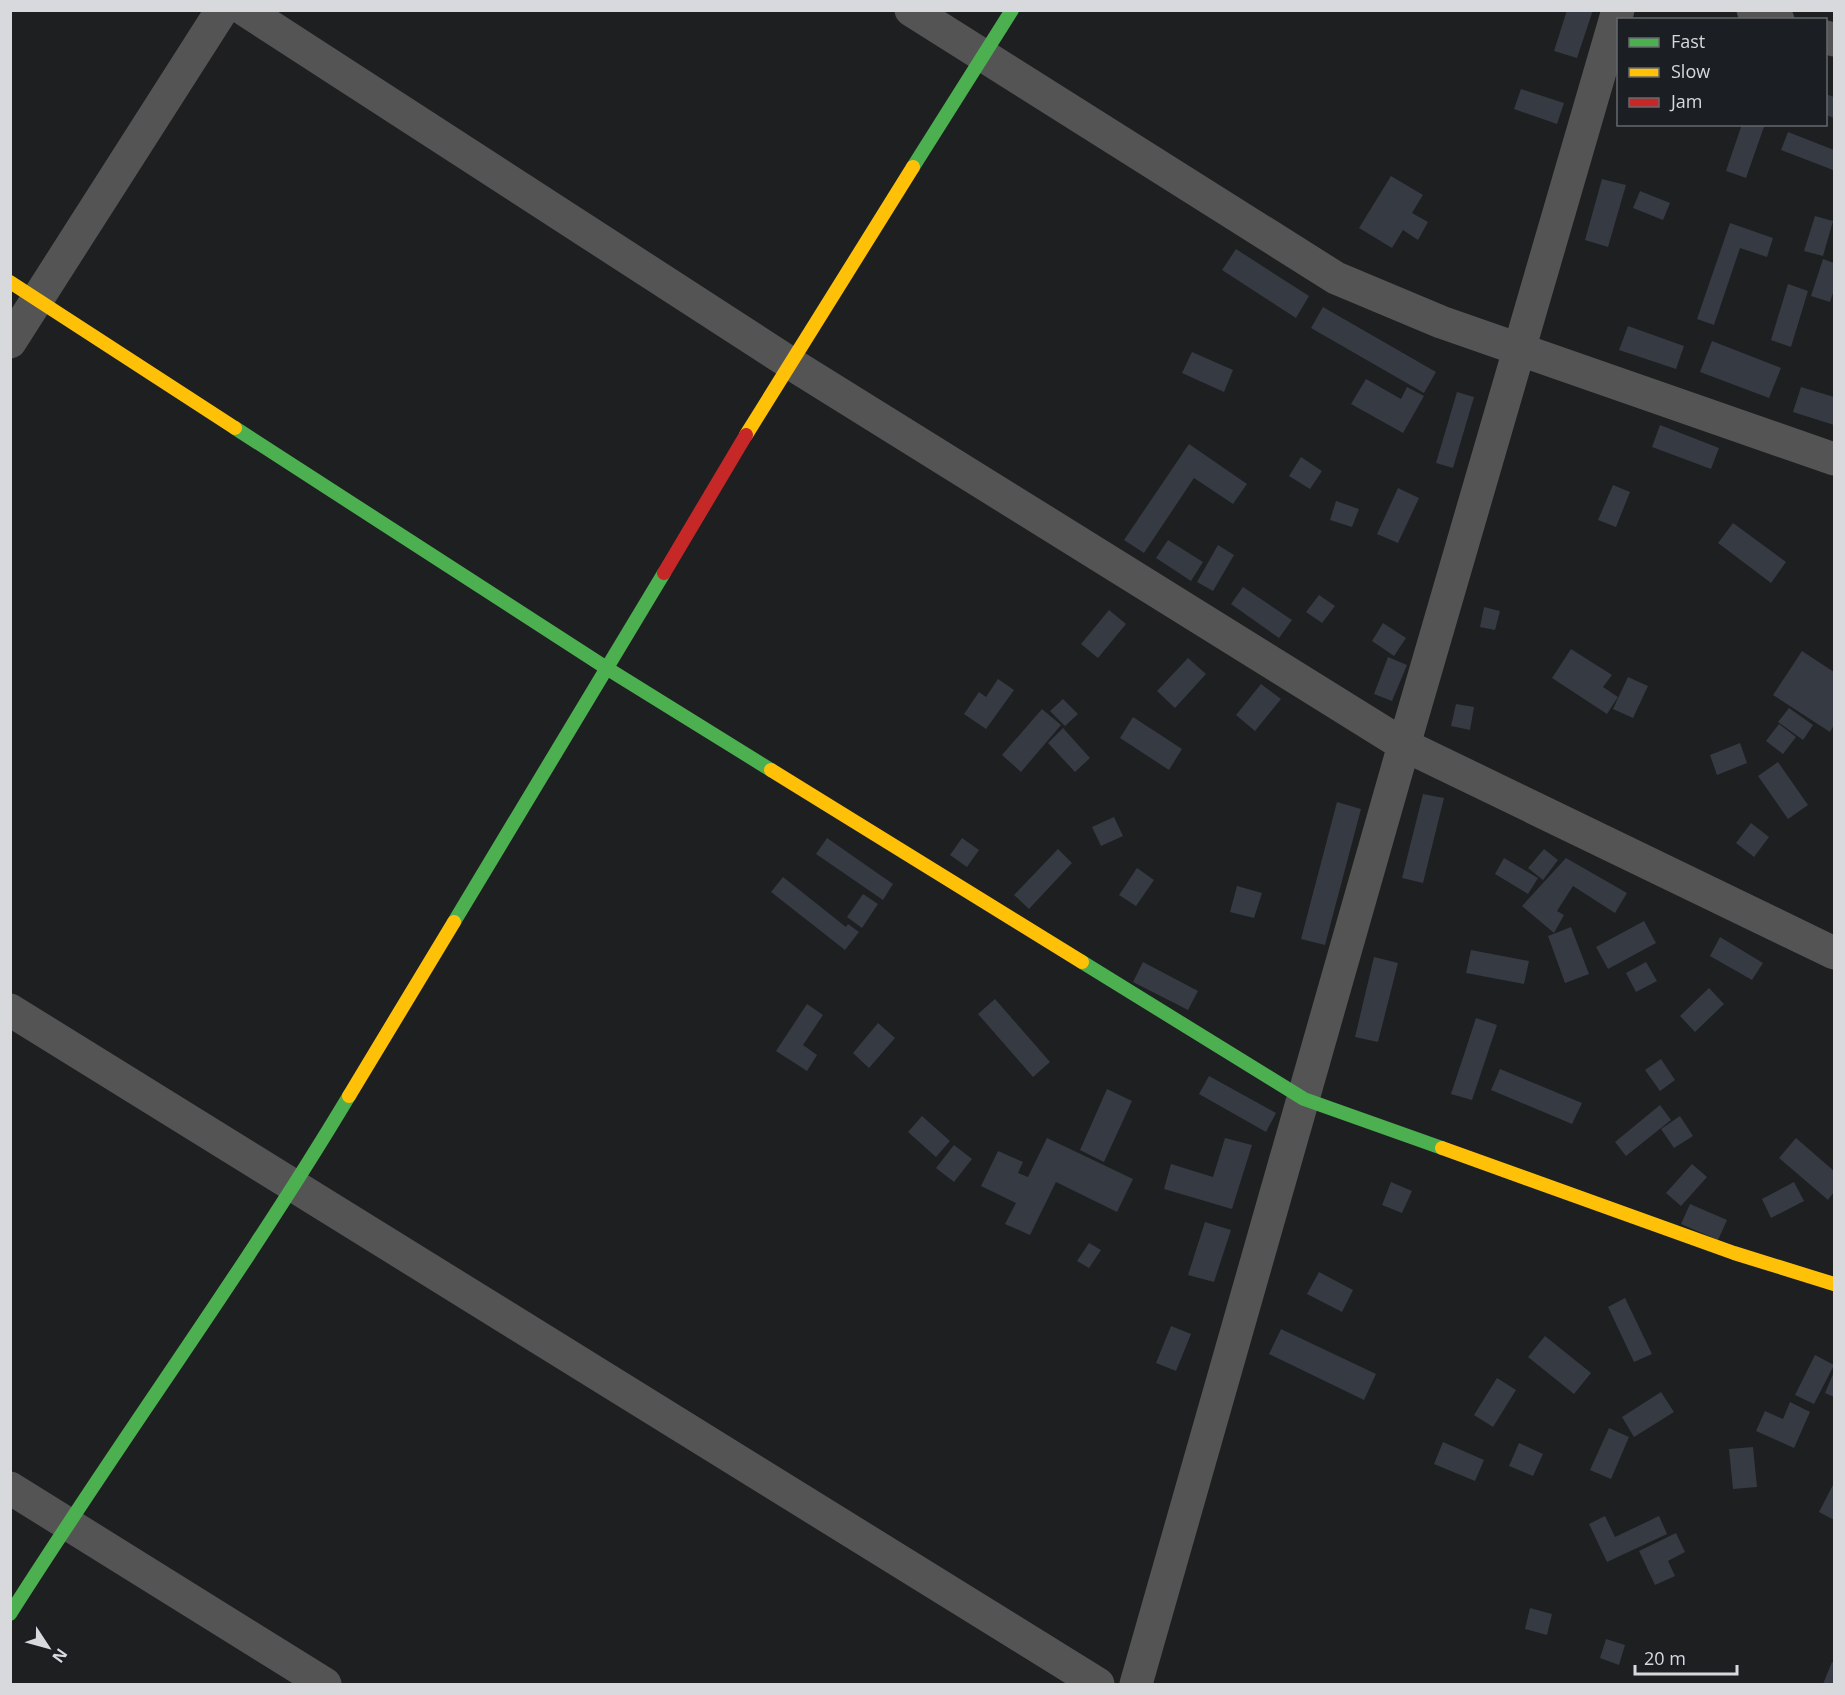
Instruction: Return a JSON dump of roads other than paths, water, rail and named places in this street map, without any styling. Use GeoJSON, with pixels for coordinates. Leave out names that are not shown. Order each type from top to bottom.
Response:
{"type":"FeatureCollection","features":[{"type":"Feature","properties":{"kind":"street"},"geometry":{"type":"LineString","coordinates":[[10,342],[222,10]]}},
{"type":"Feature","properties":{"kind":"street"},"geometry":{"type":"LineString","coordinates":[[245,10],[790,363],[1404,745],[1834,953]]}},
{"type":"Feature","properties":{"kind":"street"},"geometry":{"type":"LineString","coordinates":[[910,10],[1336,278],[1441,322],[1834,459]]}},
{"type":"Feature","properties":{"kind":"street"},"geometry":{"type":"LineString","coordinates":[[10,1614],[67,1524],[295,1186],[790,363],[1012,10]]}},
{"type":"Feature","properties":{"kind":"street"},"geometry":{"type":"LineString","coordinates":[[1136,1684],[1404,745],[1618,10]]}},
{"type":"Feature","properties":{"kind":"street"},"geometry":{"type":"LineString","coordinates":[[1753,10],[1773,18]]}},
{"type":"Feature","properties":{"kind":"street"},"geometry":{"type":"LineString","coordinates":[[10,282],[608,669],[1304,1099],[1734,1254],[1834,1284]]}},
{"type":"Feature","properties":{"kind":"street"},"geometry":{"type":"LineString","coordinates":[[10,1010],[1098,1684]]}},
{"type":"Feature","properties":{"kind":"street"},"geometry":{"type":"LineString","coordinates":[[10,1488],[325,1684]]}}]}
